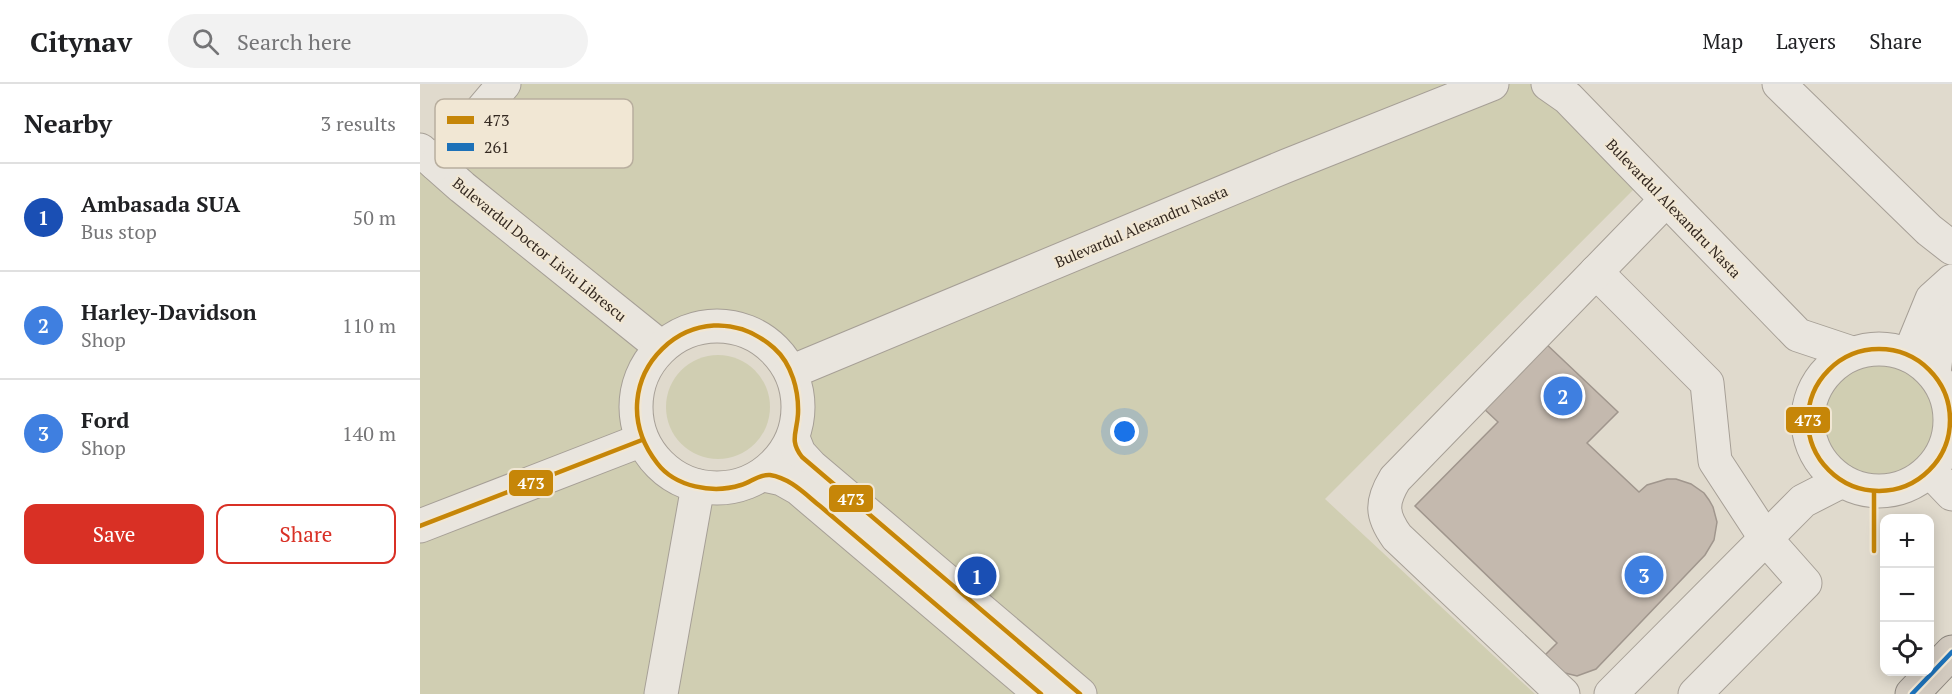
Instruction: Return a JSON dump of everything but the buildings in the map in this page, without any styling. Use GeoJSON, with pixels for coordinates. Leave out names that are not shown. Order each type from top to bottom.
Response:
{"type":"FeatureCollection","features":[{"type":"Feature","properties":{"kind":"highway"},"geometry":{"type":"LineString","coordinates":[[1912,694],[1952,652]]}},
{"type":"Feature","properties":{"kind":"street"},"geometry":{"type":"LineString","coordinates":[[488,99],[504,84]]}},
{"type":"Feature","properties":{"kind":"street","name":"Bulevardul Alexandru Nasta"},"geometry":{"type":"LineString","coordinates":[[791,372],[1286,166],[1492,84]]}},
{"type":"Feature","properties":{"kind":"street","name":"Bulevardul Alexandru Nasta"},"geometry":{"type":"LineString","coordinates":[[1548,84],[1568,98],[1798,335],[1852,353]]}},
{"type":"Feature","properties":{"kind":"street"},"geometry":{"type":"LineString","coordinates":[[1779,84],[1941,239]]}},
{"type":"Feature","properties":{"kind":"street","name":"Bulevardul Doctor Liviu Librescu"},"geometry":{"type":"LineString","coordinates":[[441,168],[661,347]]}},
{"type":"Feature","properties":{"kind":"street"},"geometry":{"type":"LineString","coordinates":[[1563,694],[1396,537],[1388,524],[1384,506],[1386,492],[1395,479],[1666,200]]}},
{"type":"Feature","properties":{"kind":"street"},"geometry":{"type":"LineString","coordinates":[[1596,272],[1707,383],[1714,462],[1766,539],[1805,583],[1695,694]]}},
{"type":"Feature","properties":{"kind":"street"},"geometry":{"type":"LineString","coordinates":[[1921,364],[1932,299],[1952,281]]}},
{"type":"Feature","properties":{"kind":"street"},"geometry":{"type":"LineString","coordinates":[[1921,364],[1936,346],[1952,319]]}},
{"type":"Feature","properties":{"kind":"street"},"geometry":{"type":"LineString","coordinates":[[730,326],[753,333],[773,347],[784,359],[791,372],[798,399],[798,420],[793,438],[784,454],[764,475],[738,487],[718,489],[682,481],[658,463],[642,440],[635,406],[640,380],[648,363],[661,347],[681,333],[702,327],[730,326]]}},
{"type":"Feature","properties":{"kind":"street"},"geometry":{"type":"LineString","coordinates":[[1798,335],[1812,395]]}},
{"type":"Feature","properties":{"kind":"street"},"geometry":{"type":"LineString","coordinates":[[1874,348],[1891,349],[1921,364],[1942,386],[1947,399],[1951,423],[1941,456],[1930,471],[1899,489],[1874,492],[1858,489],[1831,471],[1809,438],[1807,424],[1812,395],[1823,374],[1836,362],[1852,353],[1874,348]]}},
{"type":"Feature","properties":{"kind":"street"},"geometry":{"type":"LineString","coordinates":[[793,438],[799,453],[811,466],[1080,694]]}},
{"type":"Feature","properties":{"kind":"street"},"geometry":{"type":"LineString","coordinates":[[420,526],[642,440]]}},
{"type":"Feature","properties":{"kind":"street"},"geometry":{"type":"LineString","coordinates":[[1611,694],[1831,471]]}},
{"type":"Feature","properties":{"kind":"street"},"geometry":{"type":"LineString","coordinates":[[1930,471],[1952,494]]}},
{"type":"Feature","properties":{"kind":"street"},"geometry":{"type":"LineString","coordinates":[[764,475],[782,479],[798,488],[1041,694]]}},
{"type":"Feature","properties":{"kind":"street"},"geometry":{"type":"LineString","coordinates":[[661,694],[698,486]]}},
{"type":"Feature","properties":{"kind":"shaded area"},"geometry":{"type":"Polygon","coordinates":[[[504,84],[1576,84],[1645,178],[1325,499],[1535,694],[420,694],[420,150],[435,163],[435,168],[633,168],[633,99],[491,99],[504,84]],[[716,325],[678,336],[652,358],[639,386],[637,417],[646,446],[665,470],[692,486],[728,488],[758,478],[782,457],[797,424],[796,388],[790,371],[768,342],[752,333],[716,325]]]}},
{"type":"Feature","properties":{"kind":"shaded area"},"geometry":{"type":"Polygon","coordinates":[[[1952,319],[1952,492],[1917,480],[1896,489],[1873,491],[1849,485],[1830,473],[1817,455],[1810,434],[1809,412],[1814,390],[1827,371],[1847,357],[1863,351],[1885,350],[1909,355],[1952,319]]]}},
{"type":"Feature","properties":{"kind":"shaded area"},"geometry":{"type":"Polygon","coordinates":[[[718,355],[738,359],[755,370],[766,387],[770,407],[766,427],[755,444],[738,455],[718,459],[698,455],[681,444],[670,427],[666,407],[670,387],[681,370],[698,359],[718,355]]]}},
{"type":"Feature","properties":{"kind":"transit line","name":"473"},"geometry":{"type":"LineString","coordinates":[[1041,694],[791,483],[766,475],[730,488],[707,488],[684,483],[665,471],[657,463],[640,431],[637,400],[645,372],[662,349],[686,333],[714,326],[744,330],[774,348],[790,370],[796,387],[798,414],[795,441],[802,457],[1080,694]]}},
{"type":"Feature","properties":{"kind":"transit line","name":"473"},"geometry":{"type":"LineString","coordinates":[[1879,349],[1906,354],[1929,370],[1945,393],[1950,420],[1945,447],[1929,470],[1906,486],[1879,491],[1852,486],[1829,470],[1813,447],[1808,420],[1813,393],[1829,370],[1852,354],[1879,349]]}},
{"type":"Feature","properties":{"kind":"transit line","name":"473"},"geometry":{"type":"LineString","coordinates":[[420,526],[642,440]]}},
{"type":"Feature","properties":{"kind":"transit line","name":"473"},"geometry":{"type":"LineString","coordinates":[[1874,492],[1874,551]]}},
{"type":"Feature","properties":{"kind":"transit line","name":"261"},"geometry":{"type":"LineString","coordinates":[[1912,694],[1952,652]]}},
{"type":"Feature","properties":{"kind":"place","name":"Harley-Davidson"},"geometry":{"type":"Point","coordinates":[1563,396]}},
{"type":"Feature","properties":{"kind":"place","name":"Ford"},"geometry":{"type":"Point","coordinates":[1644,575]}},
{"type":"Feature","properties":{"kind":"place","name":"Ambasada SUA"},"geometry":{"type":"Point","coordinates":[977,576]}}]}
